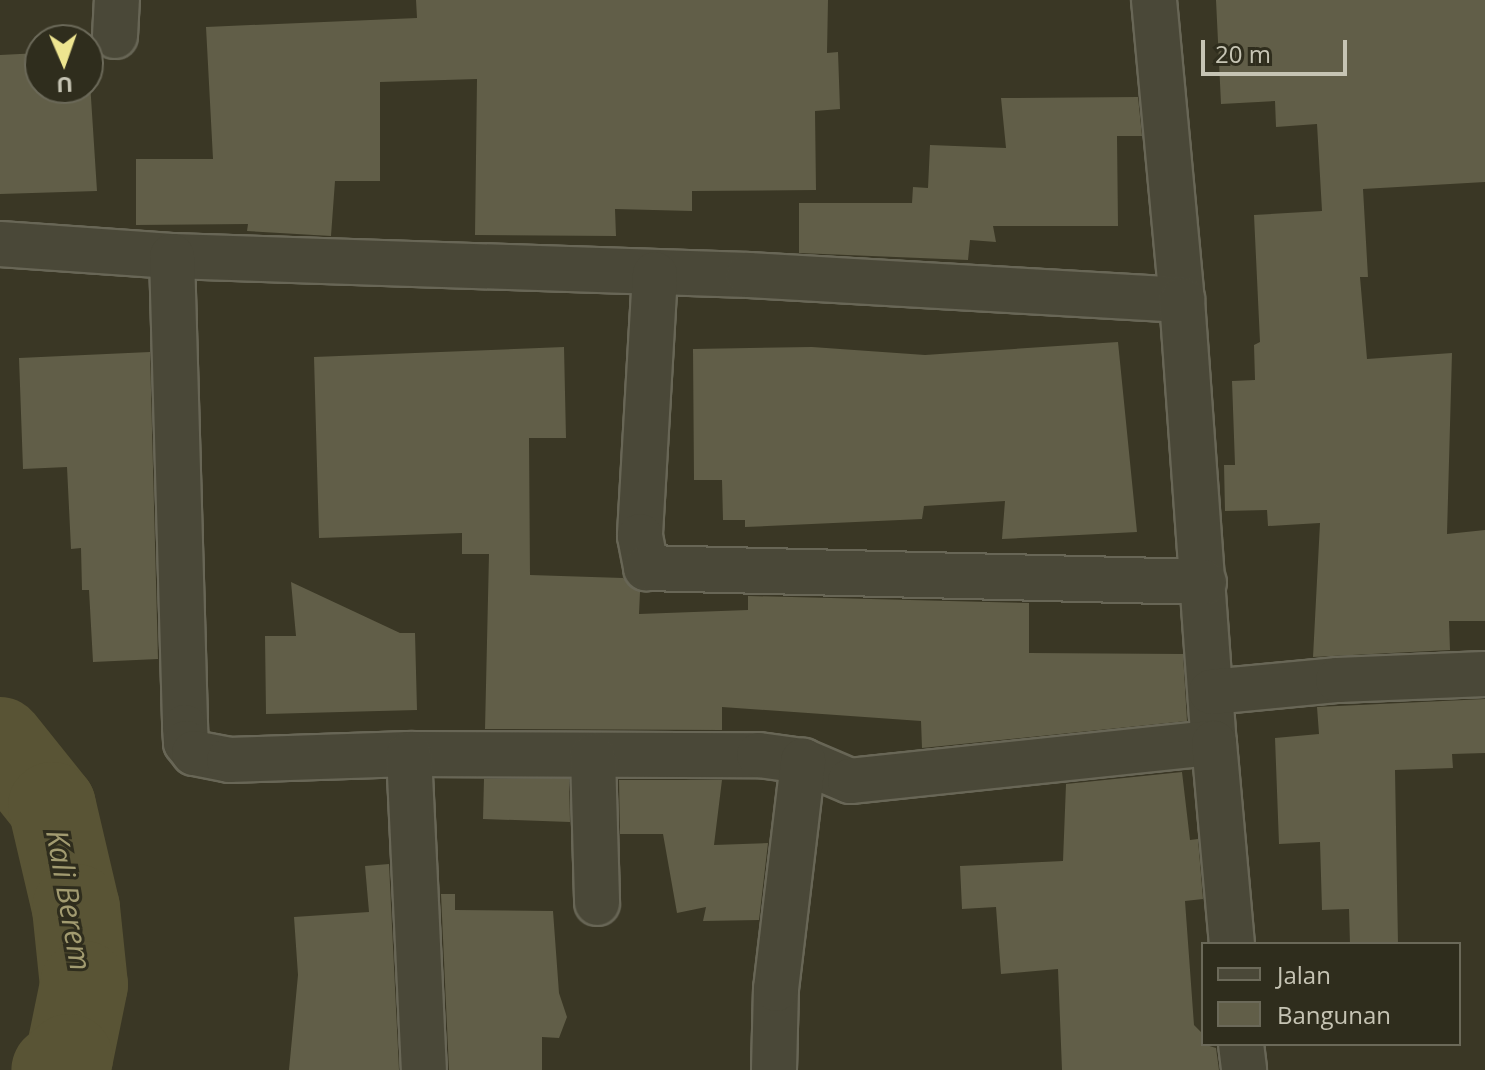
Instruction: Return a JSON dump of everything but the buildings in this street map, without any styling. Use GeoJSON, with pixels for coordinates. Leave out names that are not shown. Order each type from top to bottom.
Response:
{"type":"FeatureCollection","features":[{"type":"Feature","properties":{"kind":"street"},"geometry":{"type":"LineString","coordinates":[[1154,0],[1182,300],[1232,942]]}},
{"type":"Feature","properties":{"kind":"street"},"geometry":{"type":"LineString","coordinates":[[0,244],[172,256],[655,274],[1182,300]]}},
{"type":"Feature","properties":{"kind":"street"},"geometry":{"type":"LineString","coordinates":[[172,256],[186,743],[209,759],[409,754],[759,755],[803,761],[850,781],[1214,743]]}},
{"type":"Feature","properties":{"kind":"street"},"geometry":{"type":"LineString","coordinates":[[655,274],[640,536],[646,568],[1204,582]]}},
{"type":"Feature","properties":{"kind":"street"},"geometry":{"type":"LineString","coordinates":[[1211,692],[1338,680],[1485,674]]}},
{"type":"Feature","properties":{"kind":"street"},"geometry":{"type":"LineString","coordinates":[[409,754],[424,1070]]}},
{"type":"Feature","properties":{"kind":"street"},"geometry":{"type":"LineString","coordinates":[[593,756],[597,903]]}},
{"type":"Feature","properties":{"kind":"street"},"geometry":{"type":"LineString","coordinates":[[774,1070],[776,989],[803,761]]}},
{"type":"Feature","properties":{"kind":"street"},"geometry":{"type":"LineString","coordinates":[[1241,1046],[1244,1070]]}},
{"type":"Feature","properties":{"kind":"waterway","name":"Kali Berem"},"geometry":{"type":"LineString","coordinates":[[0,741],[52,806],[76,908],[84,985],[69,1058],[55,1070]]}}]}
